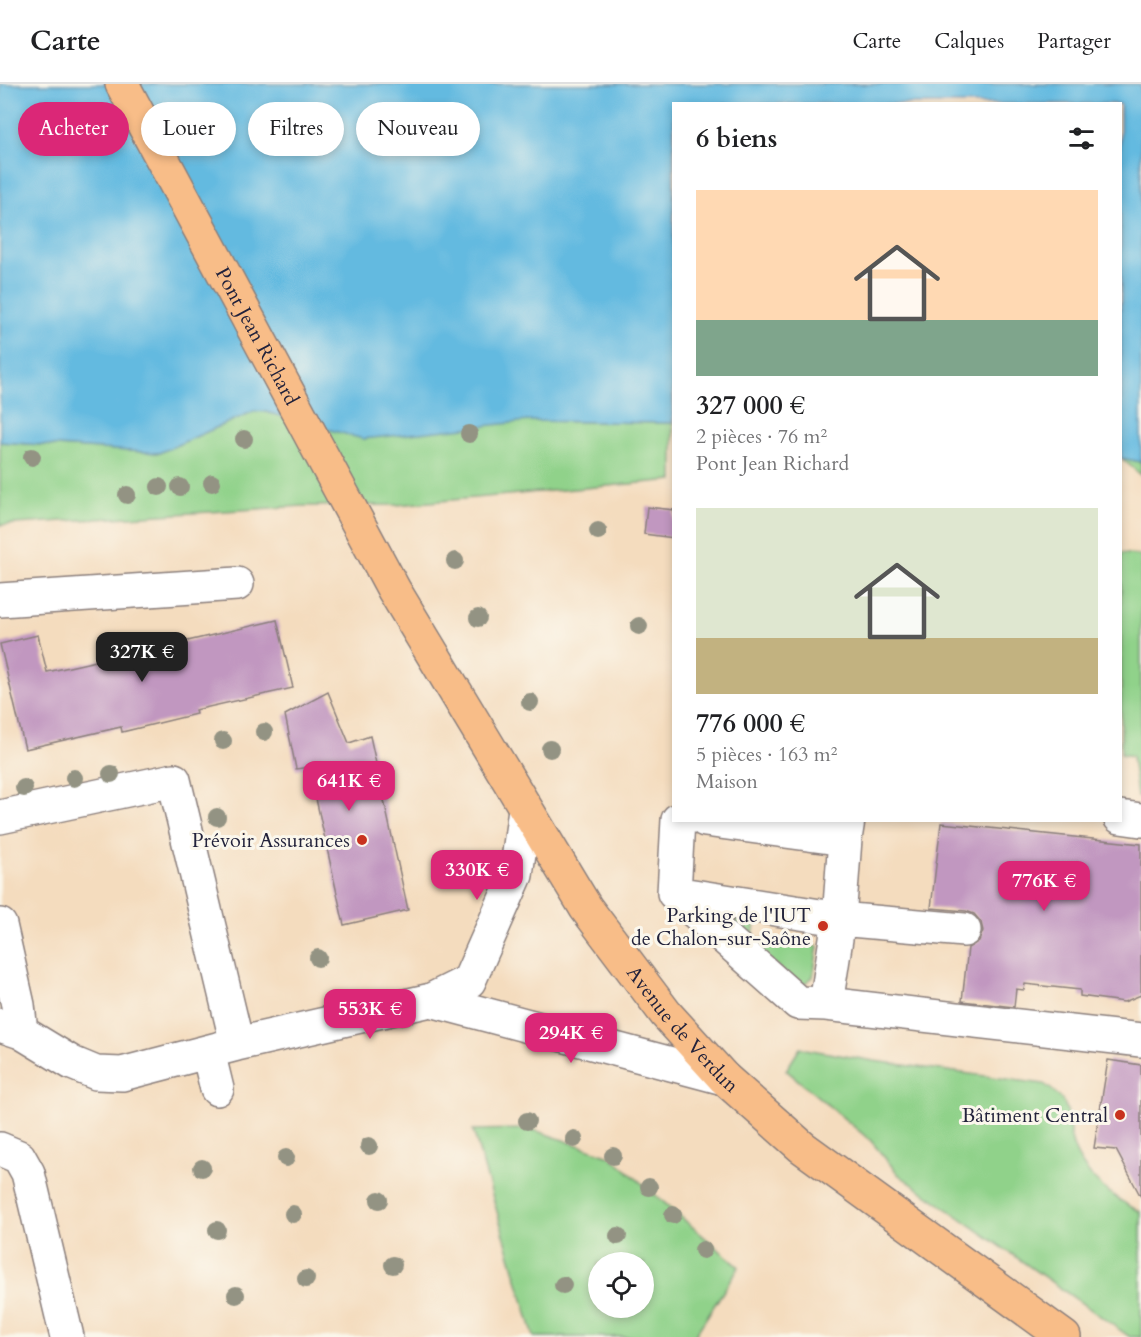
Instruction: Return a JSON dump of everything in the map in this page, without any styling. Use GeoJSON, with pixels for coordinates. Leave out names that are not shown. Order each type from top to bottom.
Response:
{"type":"FeatureCollection","features":[{"type":"Feature","properties":{"kind":"main road","name":"Pont Jean Richard"},"geometry":{"type":"LineString","coordinates":[[122,84],[394,590]]}},
{"type":"Feature","properties":{"kind":"main road","name":"Avenue de Verdun"},"geometry":{"type":"LineString","coordinates":[[394,590],[586,908],[666,1014],[724,1078],[802,1147],[1064,1337]]}},
{"type":"Feature","properties":{"kind":"street"},"geometry":{"type":"LineString","coordinates":[[0,600],[237,584]]}},
{"type":"Feature","properties":{"kind":"street"},"geometry":{"type":"LineString","coordinates":[[0,818],[174,780],[223,1048],[218,1089]]}},
{"type":"Feature","properties":{"kind":"street"},"geometry":{"type":"LineString","coordinates":[[0,925],[18,1005],[10,1028],[72,1063],[96,1073],[122,1074],[431,1000],[469,981],[516,875],[525,808]]}},
{"type":"Feature","properties":{"kind":"street"},"geometry":{"type":"LineString","coordinates":[[1122,817],[1141,820]]}},
{"type":"Feature","properties":{"kind":"street"},"geometry":{"type":"LineString","coordinates":[[674,893],[678,822]]}},
{"type":"Feature","properties":{"kind":"street"},"geometry":{"type":"LineString","coordinates":[[733,822],[846,830],[838,919],[826,1004]]}},
{"type":"Feature","properties":{"kind":"street"},"geometry":{"type":"LineString","coordinates":[[674,893],[838,919],[964,930]]}},
{"type":"Feature","properties":{"kind":"street"},"geometry":{"type":"LineString","coordinates":[[674,893],[798,1003],[826,1004],[1141,1040]]}},
{"type":"Feature","properties":{"kind":"street"},"geometry":{"type":"LineString","coordinates":[[431,1000],[724,1078]]}},
{"type":"Feature","properties":{"kind":"street"},"geometry":{"type":"LineString","coordinates":[[0,1149],[19,1157],[28,1173],[67,1337]]}},
{"type":"Feature","properties":{"kind":"green space"},"geometry":{"type":"Polygon","coordinates":[[[254,411],[529,421],[672,423],[672,480],[396,505],[303,506],[0,525],[0,442],[159,453],[254,411]]]}},
{"type":"Feature","properties":{"kind":"green space"},"geometry":{"type":"Polygon","coordinates":[[[1122,458],[1141,462],[1141,475],[1122,459],[1122,458]]]}},
{"type":"Feature","properties":{"kind":"green space"},"geometry":{"type":"Polygon","coordinates":[[[1122,553],[1141,556],[1141,796],[1137,796],[1132,756],[1122,754],[1122,553]]]}},
{"type":"Feature","properties":{"kind":"green space"},"geometry":{"type":"Polygon","coordinates":[[[756,912],[753,938],[818,946],[813,977],[801,986],[732,931],[732,922],[739,915],[756,912]]]}},
{"type":"Feature","properties":{"kind":"green space"},"geometry":{"type":"Polygon","coordinates":[[[800,1048],[874,1061],[1044,1084],[1055,1093],[1066,1108],[1072,1142],[1081,1163],[1095,1181],[1112,1195],[1141,1212],[1141,1337],[1130,1337],[899,1175],[871,1141],[786,1070],[800,1048]]]}},
{"type":"Feature","properties":{"kind":"green space"},"geometry":{"type":"Polygon","coordinates":[[[531,1129],[610,1156],[739,1267],[694,1337],[534,1337],[473,1130],[531,1129]]]}},
{"type":"Feature","properties":{"kind":"water"},"geometry":{"type":"Polygon","coordinates":[[[0,84],[1141,84],[1141,462],[1122,458],[1122,102],[672,102],[672,423],[529,421],[363,439],[266,412],[254,411],[159,453],[0,442],[0,84]]]}},
{"type":"Feature","properties":{"kind":"building"},"geometry":{"type":"Polygon","coordinates":[[[647,507],[672,510],[672,538],[644,534],[647,507]]]}},
{"type":"Feature","properties":{"kind":"building"},"geometry":{"type":"Polygon","coordinates":[[[277,620],[293,688],[195,710],[196,714],[122,732],[121,727],[25,749],[0,644],[38,635],[47,672],[105,659],[104,654],[178,637],[179,643],[277,620]]]}},
{"type":"Feature","properties":{"kind":"building"},"geometry":{"type":"Polygon","coordinates":[[[328,692],[349,743],[370,736],[408,910],[344,925],[309,767],[296,769],[285,715],[328,692]]]}},
{"type":"Feature","properties":{"kind":"building"},"geometry":{"type":"Polygon","coordinates":[[[941,823],[1141,844],[1141,995],[1124,1002],[1080,996],[1080,990],[1025,984],[1024,990],[1016,989],[1014,1007],[962,1001],[968,948],[979,941],[983,931],[981,922],[974,914],[966,911],[931,908],[941,823]]]}},
{"type":"Feature","properties":{"kind":"building","name":"Bâtiment Central"},"geometry":{"type":"Polygon","coordinates":[[[1108,1060],[1141,1065],[1141,1197],[1116,1150],[1094,1148],[1108,1060]]]}},
{"type":"Feature","properties":{"kind":"place","name":"Prévoir Assurances"},"geometry":{"type":"Point","coordinates":[362,840]}},
{"type":"Feature","properties":{"kind":"place","name":"Parking de l'IUT de Chalon-sur-Saône"},"geometry":{"type":"Point","coordinates":[823,926]}},
{"type":"Feature","properties":{"kind":"place","name":"Bâtiment Central"},"geometry":{"type":"Point","coordinates":[1120,1115]}}]}
